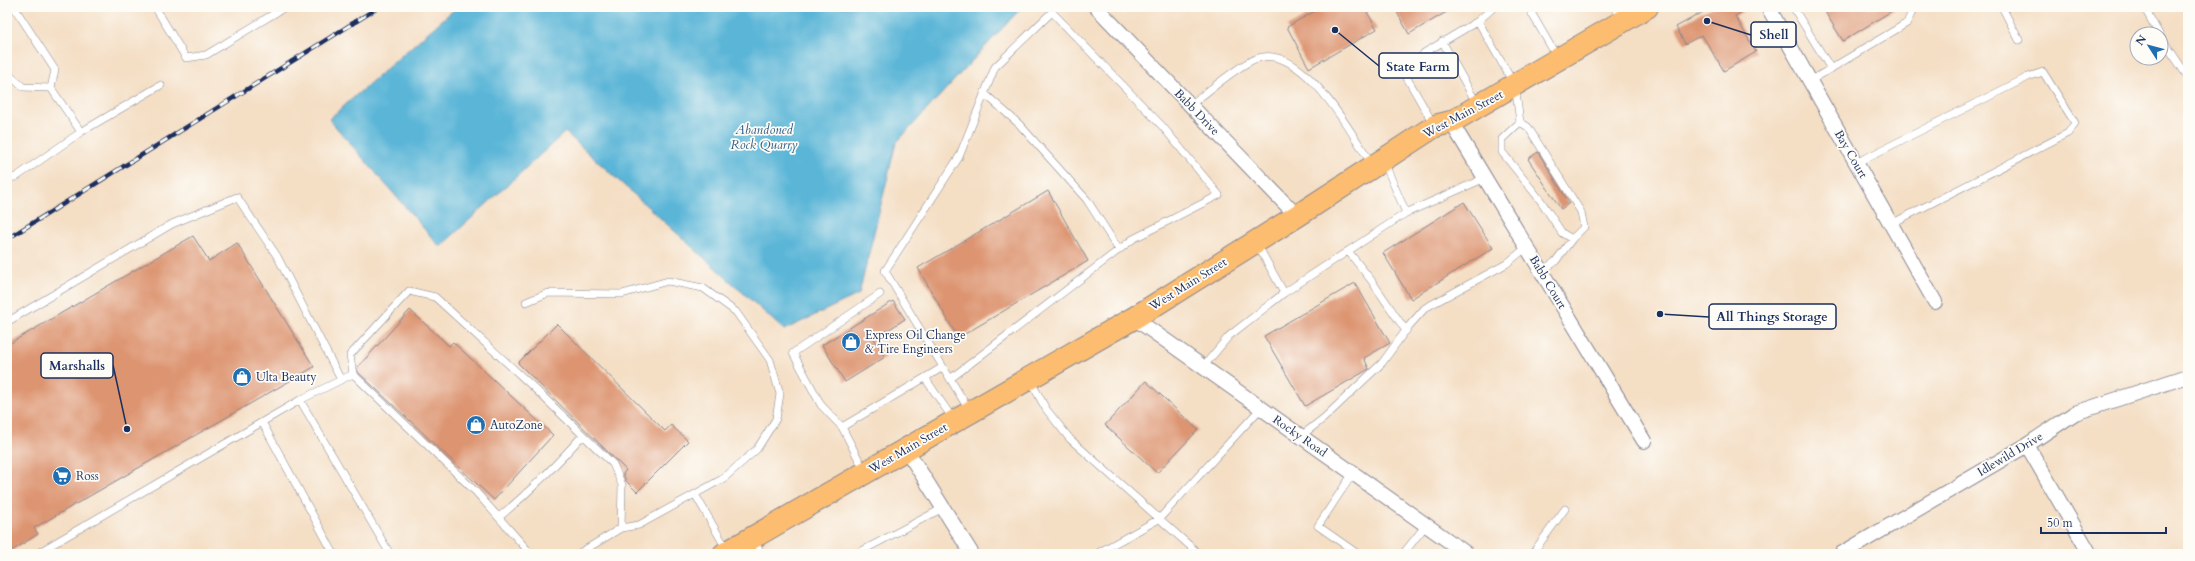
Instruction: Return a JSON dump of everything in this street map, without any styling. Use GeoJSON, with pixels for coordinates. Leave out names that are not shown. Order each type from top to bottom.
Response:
{"type":"FeatureCollection","features":[{"type":"Feature","properties":{"kind":"main road","name":"West Main Street"},"geometry":{"type":"LineString","coordinates":[[726,553],[757,546],[865,472],[1134,318],[1443,124],[1515,86],[1558,60],[1620,13],[1647,7]]}},
{"type":"Feature","properties":{"kind":"street","name":"Babb Drive"},"geometry":{"type":"LineString","coordinates":[[1096,7],[1297,216]]}},
{"type":"Feature","properties":{"kind":"street","name":"Bay Court"},"geometry":{"type":"LineString","coordinates":[[1773,9],[1810,81],[1935,302]]}},
{"type":"Feature","properties":{"kind":"street","name":"Babb Court"},"geometry":{"type":"LineString","coordinates":[[1443,124],[1485,178],[1644,441]]}},
{"type":"Feature","properties":{"kind":"street","name":"Rocky Road"},"geometry":{"type":"LineString","coordinates":[[1134,318],[1467,554]]}},
{"type":"Feature","properties":{"kind":"street","name":"Idlewild Drive"},"geometry":{"type":"LineString","coordinates":[[1841,554],[2027,445],[2075,413],[2188,376]]}},
{"type":"Feature","properties":{"kind":"street"},"geometry":{"type":"LineString","coordinates":[[2027,445],[2090,554]]}},
{"type":"Feature","properties":{"kind":"street"},"geometry":{"type":"LineString","coordinates":[[906,449],[972,554]]}},
{"type":"Feature","properties":{"kind":"lane"},"geometry":{"type":"LineString","coordinates":[[14,7],[55,70],[51,88],[81,132]]}},
{"type":"Feature","properties":{"kind":"lane"},"geometry":{"type":"LineString","coordinates":[[156,7],[186,58],[206,55],[286,7]]}},
{"type":"Feature","properties":{"kind":"lane"},"geometry":{"type":"LineString","coordinates":[[1443,124],[1406,78],[1424,52],[1478,21],[1494,7]]}},
{"type":"Feature","properties":{"kind":"lane"},"geometry":{"type":"LineString","coordinates":[[1528,7],[1558,60]]}},
{"type":"Feature","properties":{"kind":"lane"},"geometry":{"type":"LineString","coordinates":[[1793,7],[1831,69]]}},
{"type":"Feature","properties":{"kind":"lane"},"geometry":{"type":"LineString","coordinates":[[1810,81],[1907,23],[1914,7]]}},
{"type":"Feature","properties":{"kind":"lane"},"geometry":{"type":"LineString","coordinates":[[2002,7],[2018,40]]}},
{"type":"Feature","properties":{"kind":"lane"},"geometry":{"type":"LineString","coordinates":[[2144,7],[2155,26]]}},
{"type":"Feature","properties":{"kind":"lane"},"geometry":{"type":"LineString","coordinates":[[950,379],[1133,239],[1218,195],[1163,127],[1052,12],[995,67],[959,157],[885,271],[950,379],[962,417]]}},
{"type":"Feature","properties":{"kind":"lane"},"geometry":{"type":"LineString","coordinates":[[1478,21],[1515,86],[1520,122]]}},
{"type":"Feature","properties":{"kind":"lane"},"geometry":{"type":"LineString","coordinates":[[1442,41],[1478,106]]}},
{"type":"Feature","properties":{"kind":"lane"},"geometry":{"type":"LineString","coordinates":[[2169,50],[2188,77]]}},
{"type":"Feature","properties":{"kind":"lane"},"geometry":{"type":"LineString","coordinates":[[1190,105],[1254,59],[1267,56],[1281,58],[1299,67],[1316,83],[1379,163],[1406,213]]}},
{"type":"Feature","properties":{"kind":"lane"},"geometry":{"type":"LineString","coordinates":[[1856,163],[2028,77],[2043,72],[2064,102],[2075,123],[2068,133],[1891,224]]}},
{"type":"Feature","properties":{"kind":"lane"},"geometry":{"type":"LineString","coordinates":[[7,73],[23,87],[51,88]]}},
{"type":"Feature","properties":{"kind":"lane"},"geometry":{"type":"LineString","coordinates":[[7,178],[16,177],[81,132],[161,85]]}},
{"type":"Feature","properties":{"kind":"lane"},"geometry":{"type":"LineString","coordinates":[[984,93],[1019,124],[1087,200],[1119,250]]}},
{"type":"Feature","properties":{"kind":"lane"},"geometry":{"type":"LineString","coordinates":[[1520,122],[1502,139],[1502,152],[1541,201],[1562,233],[1572,239]]}},
{"type":"Feature","properties":{"kind":"lane"},"geometry":{"type":"LineString","coordinates":[[1520,122],[1528,127],[1581,212],[1584,227],[1572,239],[1555,262],[1541,270]]}},
{"type":"Feature","properties":{"kind":"lane"},"geometry":{"type":"LineString","coordinates":[[1203,367],[1229,336],[1284,293],[1406,213],[1485,178]]}},
{"type":"Feature","properties":{"kind":"lane"},"geometry":{"type":"LineString","coordinates":[[7,322],[172,224],[237,197],[277,256],[341,380]]}},
{"type":"Feature","properties":{"kind":"lane"},"geometry":{"type":"LineString","coordinates":[[1256,242],[1284,293]]}},
{"type":"Feature","properties":{"kind":"lane"},"geometry":{"type":"LineString","coordinates":[[1301,436],[1324,418],[1382,363],[1425,308],[1506,264],[1527,247]]}},
{"type":"Feature","properties":{"kind":"lane"},"geometry":{"type":"LineString","coordinates":[[1348,251],[1371,280],[1406,331]]}},
{"type":"Feature","properties":{"kind":"lane"},"geometry":{"type":"LineString","coordinates":[[526,302],[548,293],[622,294],[668,281],[703,288],[736,312],[770,360],[780,394],[776,419],[757,449],[724,478],[639,525],[621,528],[578,554]]}},
{"type":"Feature","properties":{"kind":"lane"},"geometry":{"type":"LineString","coordinates":[[531,554],[476,492],[353,374],[350,355],[409,291],[435,297],[584,434],[613,464],[622,484],[621,528]]}},
{"type":"Feature","properties":{"kind":"lane"},"geometry":{"type":"LineString","coordinates":[[865,472],[842,427],[821,405],[792,352],[880,294]]}},
{"type":"Feature","properties":{"kind":"lane"},"geometry":{"type":"LineString","coordinates":[[842,427],[943,367]]}},
{"type":"Feature","properties":{"kind":"lane"},"geometry":{"type":"LineString","coordinates":[[36,554],[300,400],[353,374]]}},
{"type":"Feature","properties":{"kind":"lane"},"geometry":{"type":"LineString","coordinates":[[925,378],[962,417]]}},
{"type":"Feature","properties":{"kind":"lane"},"geometry":{"type":"LineString","coordinates":[[1029,378],[1046,409],[1070,439],[1199,554]]}},
{"type":"Feature","properties":{"kind":"lane"},"geometry":{"type":"LineString","coordinates":[[300,400],[389,553]]}},
{"type":"Feature","properties":{"kind":"lane"},"geometry":{"type":"LineString","coordinates":[[1096,554],[1159,519],[1261,408]]}},
{"type":"Feature","properties":{"kind":"lane"},"geometry":{"type":"LineString","coordinates":[[262,422],[334,554]]}},
{"type":"Feature","properties":{"kind":"lane"},"geometry":{"type":"LineString","coordinates":[[499,517],[521,500],[552,470],[584,434]]}},
{"type":"Feature","properties":{"kind":"lane"},"geometry":{"type":"LineString","coordinates":[[1353,473],[1318,526],[1358,554]]}},
{"type":"Feature","properties":{"kind":"lane"},"geometry":{"type":"LineString","coordinates":[[696,494],[726,553]]}},
{"type":"Feature","properties":{"kind":"lane"},"geometry":{"type":"LineString","coordinates":[[856,554],[943,508]]}},
{"type":"Feature","properties":{"kind":"lane"},"geometry":{"type":"LineString","coordinates":[[1532,554],[1565,509]]}},
{"type":"Feature","properties":{"kind":"lane"},"geometry":{"type":"LineString","coordinates":[[1403,554],[1426,525]]}},
{"type":"Feature","properties":{"kind":"water","name":"Abandoned Rock Quarry"},"geometry":{"type":"Polygon","coordinates":[[[457,7],[1022,7],[896,143],[859,294],[784,330],[565,132],[440,247],[329,119],[457,7]]]}},
{"type":"Feature","properties":{"kind":"building"},"geometry":{"type":"Polygon","coordinates":[[[1322,7],[1364,7],[1377,29],[1309,68],[1287,27],[1322,7]]]}},
{"type":"Feature","properties":{"kind":"building"},"geometry":{"type":"Polygon","coordinates":[[[1394,7],[1455,7],[1409,34],[1394,7]]]}},
{"type":"Feature","properties":{"kind":"building"},"geometry":{"type":"Polygon","coordinates":[[[1712,7],[1751,7],[1735,16],[1756,52],[1724,71],[1702,35],[1685,44],[1676,27],[1712,7]]]}},
{"type":"Feature","properties":{"kind":"building"},"geometry":{"type":"Polygon","coordinates":[[[1822,7],[1898,7],[1843,41],[1822,7]]]}},
{"type":"Feature","properties":{"kind":"building"},"geometry":{"type":"Polygon","coordinates":[[[1538,152],[1569,203],[1561,209],[1528,159],[1538,152]]]}},
{"type":"Feature","properties":{"kind":"building"},"geometry":{"type":"Polygon","coordinates":[[[1048,191],[1088,261],[958,338],[918,268],[1048,191]]]}},
{"type":"Feature","properties":{"kind":"building"},"geometry":{"type":"Polygon","coordinates":[[[1464,202],[1493,248],[1411,299],[1383,253],[1464,202]]]}},
{"type":"Feature","properties":{"kind":"building"},"geometry":{"type":"Polygon","coordinates":[[[193,236],[209,261],[237,243],[314,367],[34,528],[38,534],[7,554],[7,345],[193,236]]]}},
{"type":"Feature","properties":{"kind":"building"},"geometry":{"type":"Polygon","coordinates":[[[1355,283],[1390,343],[1364,358],[1369,369],[1305,406],[1264,336],[1355,283]]]}},
{"type":"Feature","properties":{"kind":"building","name":"Express Oil Change & Tire Engineers"},"geometry":{"type":"Polygon","coordinates":[[[893,301],[905,319],[874,339],[885,357],[845,382],[822,345],[893,301]]]}},
{"type":"Feature","properties":{"kind":"building"},"geometry":{"type":"Polygon","coordinates":[[[410,310],[449,346],[453,342],[553,435],[494,500],[358,372],[357,368],[410,310]]]}},
{"type":"Feature","properties":{"kind":"building"},"geometry":{"type":"Polygon","coordinates":[[[557,324],[665,431],[671,425],[688,441],[637,492],[626,481],[623,474],[626,470],[518,363],[557,324]]]}},
{"type":"Feature","properties":{"kind":"building"},"geometry":{"type":"Polygon","coordinates":[[[1146,381],[1198,430],[1157,473],[1105,425],[1146,381]]]}},
{"type":"Feature","properties":{"kind":"railway"},"geometry":{"type":"LineString","coordinates":[[7,239],[379,7]]}},
{"type":"Feature","properties":{"kind":"place","name":"Shell"},"geometry":{"type":"Point","coordinates":[1707,21]}},
{"type":"Feature","properties":{"kind":"place","name":"State Farm"},"geometry":{"type":"Point","coordinates":[1335,30]}},
{"type":"Feature","properties":{"kind":"place","name":"All Things Storage"},"geometry":{"type":"Point","coordinates":[1660,314]}},
{"type":"Feature","properties":{"kind":"place","name":"Express Oil Change & Tire Engineers"},"geometry":{"type":"Point","coordinates":[851,342]}},
{"type":"Feature","properties":{"kind":"place","name":"Ulta Beauty"},"geometry":{"type":"Point","coordinates":[242,377]}},
{"type":"Feature","properties":{"kind":"place","name":"AutoZone"},"geometry":{"type":"Point","coordinates":[476,425]}},
{"type":"Feature","properties":{"kind":"place","name":"Marshalls"},"geometry":{"type":"Point","coordinates":[127,429]}},
{"type":"Feature","properties":{"kind":"place","name":"Ross"},"geometry":{"type":"Point","coordinates":[62,476]}}]}
